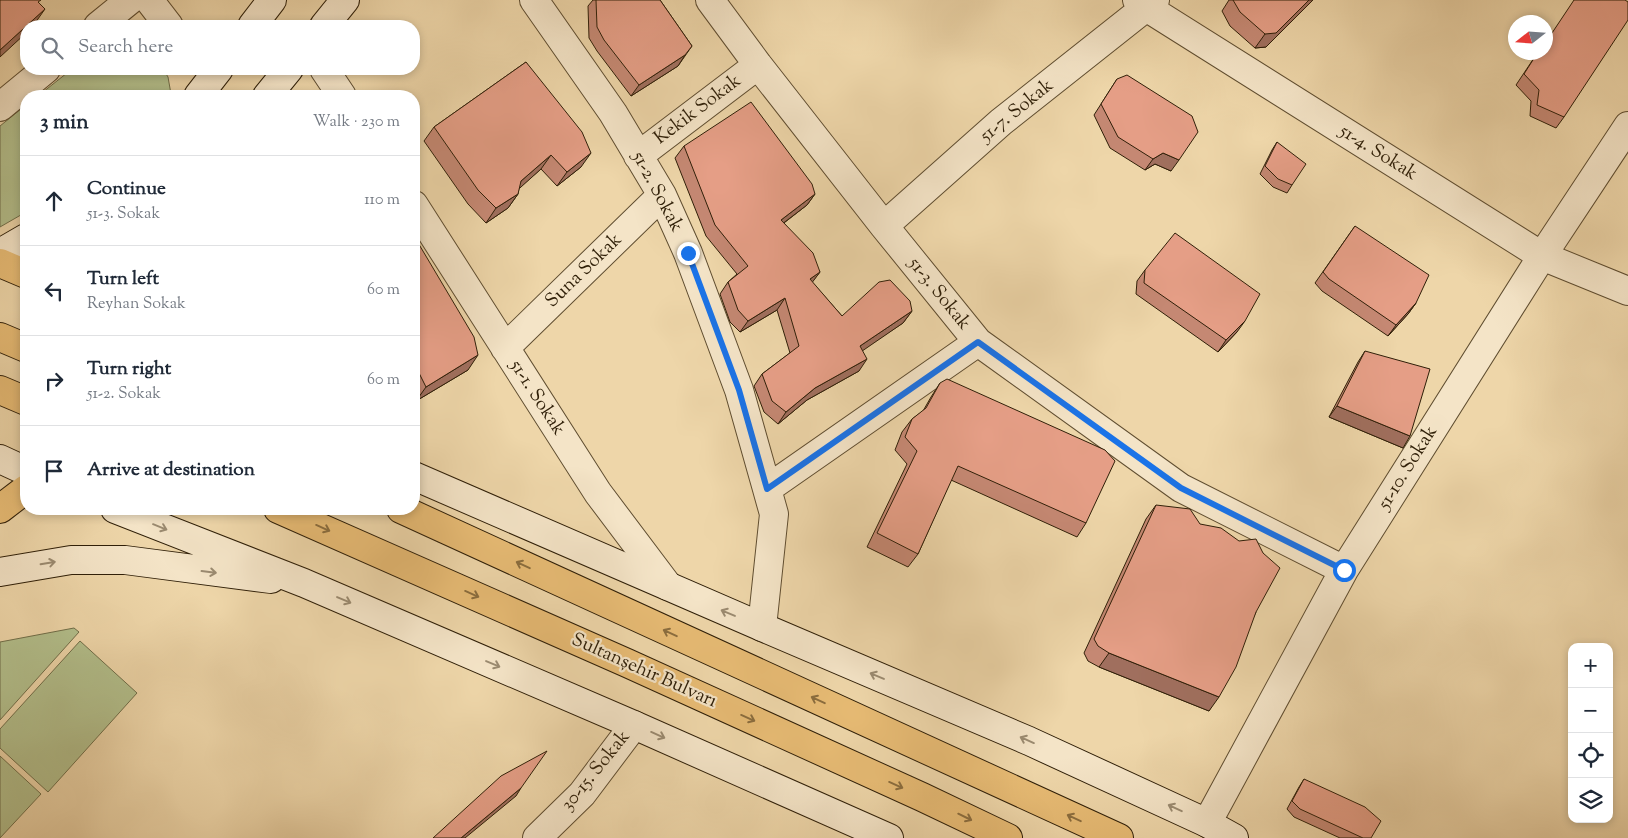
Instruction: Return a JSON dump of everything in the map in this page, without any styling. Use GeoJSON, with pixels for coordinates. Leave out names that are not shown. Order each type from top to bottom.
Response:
{"type":"FeatureCollection","features":[{"type":"Feature","properties":{"kind":"main road"},"geometry":{"type":"LineString","coordinates":[[0,263],[20,271]]}},
{"type":"Feature","properties":{"kind":"main road"},"geometry":{"type":"LineString","coordinates":[[0,337],[20,345]]}},
{"type":"Feature","properties":{"kind":"main road"},"geometry":{"type":"LineString","coordinates":[[0,390],[20,398]]}},
{"type":"Feature","properties":{"kind":"main road"},"geometry":{"type":"LineString","coordinates":[[0,508],[20,493]]}},
{"type":"Feature","properties":{"kind":"main road","name":"Sultanşehir Bulvarı"},"geometry":{"type":"LineString","coordinates":[[292,515],[627,663],[1008,838]]}},
{"type":"Feature","properties":{"kind":"main road"},"geometry":{"type":"LineString","coordinates":[[413,515],[1118,838]]}},
{"type":"Feature","properties":{"kind":"street"},"geometry":{"type":"LineString","coordinates":[[105,20],[130,0]]}},
{"type":"Feature","properties":{"kind":"street"},"geometry":{"type":"LineString","coordinates":[[149,0],[165,20]]}},
{"type":"Feature","properties":{"kind":"street"},"geometry":{"type":"LineString","coordinates":[[257,20],[272,0]]}},
{"type":"Feature","properties":{"kind":"street"},"geometry":{"type":"LineString","coordinates":[[329,20],[345,0]]}},
{"type":"Feature","properties":{"kind":"street","name":"51-2. Sokak"},"geometry":{"type":"LineString","coordinates":[[534,0],[613,113],[662,195],[688,253],[739,390],[774,514],[762,628]]}},
{"type":"Feature","properties":{"kind":"street","name":"51-3. Sokak"},"geometry":{"type":"LineString","coordinates":[[710,0],[758,65],[884,226],[978,342],[1181,488],[1344,570]]}},
{"type":"Feature","properties":{"kind":"street","name":"51-7. Sokak"},"geometry":{"type":"LineString","coordinates":[[884,226],[1001,122],[1146,2]]}},
{"type":"Feature","properties":{"kind":"street","name":"51-4. Sokak"},"geometry":{"type":"LineString","coordinates":[[1146,2],[1542,256],[1628,291]]}},
{"type":"Feature","properties":{"kind":"street","name":"Kekik Sokak"},"geometry":{"type":"LineString","coordinates":[[638,156],[758,65]]}},
{"type":"Feature","properties":{"kind":"street"},"geometry":{"type":"LineString","coordinates":[[21,90],[39,75]]}},
{"type":"Feature","properties":{"kind":"street"},"geometry":{"type":"LineString","coordinates":[[272,90],[284,75]]}},
{"type":"Feature","properties":{"kind":"street"},"geometry":{"type":"LineString","coordinates":[[328,75],[338,90]]}},
{"type":"Feature","properties":{"kind":"street"},"geometry":{"type":"LineString","coordinates":[[0,107],[20,90]]}},
{"type":"Feature","properties":{"kind":"street","name":"51-10. Sokak"},"geometry":{"type":"LineString","coordinates":[[1207,823],[1344,570],[1542,256],[1628,126]]}},
{"type":"Feature","properties":{"kind":"street","name":"Suna Sokak"},"geometry":{"type":"LineString","coordinates":[[505,348],[662,195]]}},
{"type":"Feature","properties":{"kind":"street","name":"51-1. Sokak"},"geometry":{"type":"LineString","coordinates":[[420,215],[598,492],[668,586]]}},
{"type":"Feature","properties":{"kind":"street"},"geometry":{"type":"LineString","coordinates":[[0,253],[20,241]]}},
{"type":"Feature","properties":{"kind":"street"},"geometry":{"type":"LineString","coordinates":[[767,489],[978,342]]}},
{"type":"Feature","properties":{"kind":"street"},"geometry":{"type":"LineString","coordinates":[[0,459],[20,469]]}},
{"type":"Feature","properties":{"kind":"street"},"geometry":{"type":"LineString","coordinates":[[420,479],[762,628],[1030,741],[1207,823],[1234,838]]}},
{"type":"Feature","properties":{"kind":"street"},"geometry":{"type":"LineString","coordinates":[[130,515],[304,583],[890,838]]}},
{"type":"Feature","properties":{"kind":"street"},"geometry":{"type":"LineString","coordinates":[[0,572],[71,560],[125,560],[304,583]]}},
{"type":"Feature","properties":{"kind":"street","name":"30-15. Sokak"},"geometry":{"type":"LineString","coordinates":[[537,838],[582,794],[634,725]]}},
{"type":"Feature","properties":{"kind":"green space"},"geometry":{"type":"Polygon","coordinates":[[[64,75],[167,75],[170,90],[46,90],[64,75]]]}},
{"type":"Feature","properties":{"kind":"green space"},"geometry":{"type":"Polygon","coordinates":[[[20,110],[20,215],[0,227],[0,126],[20,110]]]}},
{"type":"Feature","properties":{"kind":"green space"},"geometry":{"type":"Polygon","coordinates":[[[74,628],[79,632],[0,720],[0,642],[74,628]]]}},
{"type":"Feature","properties":{"kind":"green space"},"geometry":{"type":"Polygon","coordinates":[[[80,641],[137,693],[48,792],[0,748],[0,729],[80,641]]]}},
{"type":"Feature","properties":{"kind":"green space"},"geometry":{"type":"Polygon","coordinates":[[[0,756],[41,794],[0,838],[0,756]]]}},
{"type":"Feature","properties":{"kind":"building"},"geometry":{"type":"Polygon","coordinates":[[[0,0],[41,0],[38,2],[45,9],[33,20],[20,20],[20,32],[0,50],[0,0]]]}},
{"type":"Feature","properties":{"kind":"building"},"geometry":{"type":"Polygon","coordinates":[[[596,0],[660,0],[692,46],[685,55],[639,85],[604,40],[597,27],[596,0]]]}},
{"type":"Feature","properties":{"kind":"building"},"geometry":{"type":"Polygon","coordinates":[[[1233,0],[1309,0],[1276,33],[1265,34],[1240,12],[1233,0]]]}},
{"type":"Feature","properties":{"kind":"building"},"geometry":{"type":"Polygon","coordinates":[[[1574,0],[1625,0],[1628,2],[1628,20],[1564,117],[1537,105],[1539,90],[1524,74],[1533,60],[1553,60],[1553,32],[1574,0]]]}},
{"type":"Feature","properties":{"kind":"building"},"geometry":{"type":"Polygon","coordinates":[[[526,62],[582,132],[591,153],[567,172],[551,155],[521,181],[518,194],[496,208],[478,190],[434,127],[526,62]]]}},
{"type":"Feature","properties":{"kind":"building"},"geometry":{"type":"Polygon","coordinates":[[[1127,75],[1192,116],[1198,132],[1179,160],[1163,153],[1153,159],[1118,137],[1101,104],[1117,79],[1127,75]]]}},
{"type":"Feature","properties":{"kind":"building"},"geometry":{"type":"Polygon","coordinates":[[[751,102],[812,184],[815,194],[781,220],[813,253],[820,272],[810,279],[842,316],[879,282],[890,280],[910,301],[912,311],[860,346],[867,359],[815,388],[786,412],[772,401],[762,374],[799,346],[785,298],[748,321],[738,310],[728,282],[748,266],[715,225],[684,146],[751,102]]]}},
{"type":"Feature","properties":{"kind":"building"},"geometry":{"type":"Polygon","coordinates":[[[1277,142],[1306,164],[1292,185],[1278,179],[1265,166],[1277,142]]]}},
{"type":"Feature","properties":{"kind":"building"},"geometry":{"type":"Polygon","coordinates":[[[1355,226],[1429,275],[1416,303],[1396,325],[1329,279],[1323,272],[1355,226]]]}},
{"type":"Feature","properties":{"kind":"building"},"geometry":{"type":"Polygon","coordinates":[[[1175,233],[1260,294],[1245,321],[1226,340],[1144,283],[1145,270],[1175,233]]]}},
{"type":"Feature","properties":{"kind":"building"},"geometry":{"type":"Polygon","coordinates":[[[420,246],[474,337],[478,355],[426,387],[420,375],[420,246]]]}},
{"type":"Feature","properties":{"kind":"building"},"geometry":{"type":"Polygon","coordinates":[[[1365,351],[1430,369],[1410,436],[1337,406],[1365,351]]]}},
{"type":"Feature","properties":{"kind":"building"},"geometry":{"type":"Polygon","coordinates":[[[947,379],[1105,450],[1115,461],[1086,523],[958,466],[918,554],[877,533],[917,451],[905,437],[912,419],[926,408],[940,383],[947,379]]]}},
{"type":"Feature","properties":{"kind":"building"},"geometry":{"type":"Polygon","coordinates":[[[1156,505],[1190,509],[1200,524],[1221,528],[1239,541],[1256,539],[1263,553],[1280,568],[1256,612],[1236,667],[1219,697],[1109,653],[1098,646],[1094,639],[1156,505]]]}},
{"type":"Feature","properties":{"kind":"building"},"geometry":{"type":"Polygon","coordinates":[[[547,751],[521,788],[461,838],[433,838],[501,776],[547,751]]]}},
{"type":"Feature","properties":{"kind":"building"},"geometry":{"type":"Polygon","coordinates":[[[1304,779],[1365,807],[1381,821],[1371,838],[1363,838],[1300,809],[1292,801],[1304,779]]]}},
{"type":"Feature","properties":{"kind":"route"},"geometry":{"type":"LineString","coordinates":[[688,253],[739,390],[767,489],[978,342],[1181,488],[1344,570]]}}]}
